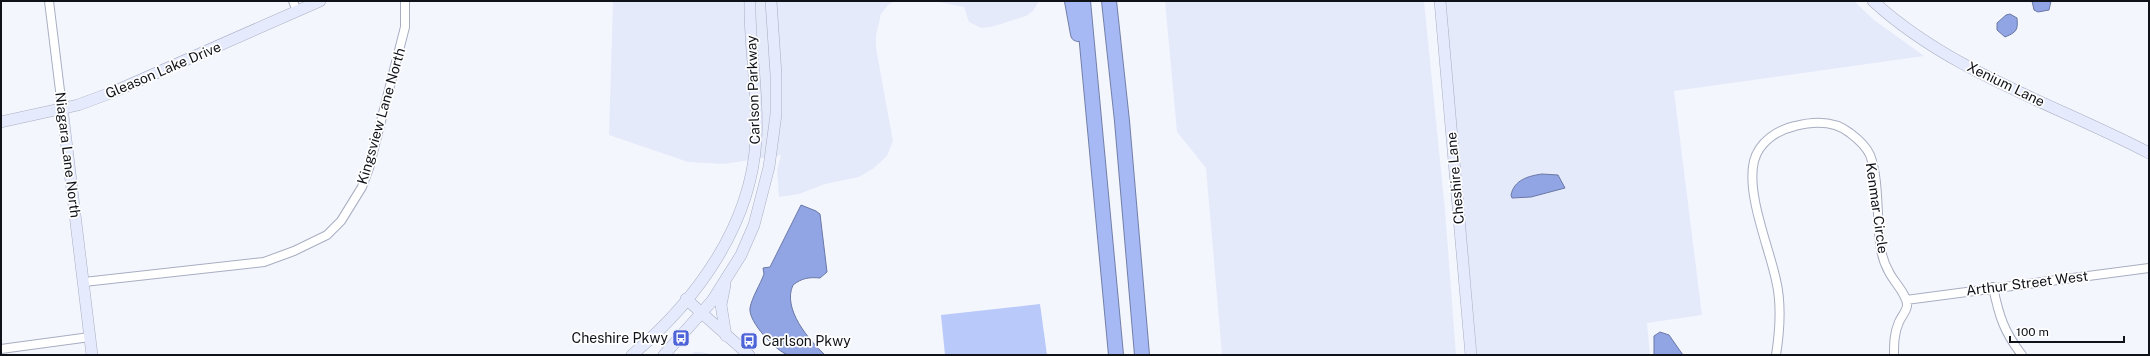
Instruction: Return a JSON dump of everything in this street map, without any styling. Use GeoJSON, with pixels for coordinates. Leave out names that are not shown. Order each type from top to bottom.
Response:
{"type":"FeatureCollection","features":[{"type":"Feature","properties":{"kind":"highway"},"geometry":{"type":"LineString","coordinates":[[1072,1],[1094,129]]}},
{"type":"Feature","properties":{"kind":"highway"},"geometry":{"type":"LineString","coordinates":[[1083,1],[1116,355]]}},
{"type":"Feature","properties":{"kind":"highway"},"geometry":{"type":"LineString","coordinates":[[1109,1],[1122,121],[1142,355]]}},
{"type":"Feature","properties":{"kind":"highway"},"geometry":{"type":"LineString","coordinates":[[1118,1],[1122,121]]}},
{"type":"Feature","properties":{"kind":"main road","name":"Gleason Lake Drive"},"geometry":{"type":"LineString","coordinates":[[1,122],[62,107],[78,105],[113,92],[295,6],[320,1]]}},
{"type":"Feature","properties":{"kind":"main road","name":"Carlson Parkway"},"geometry":{"type":"LineString","coordinates":[[632,355],[663,327],[686,300],[708,271],[734,229],[752,174],[756,128],[750,1]]}},
{"type":"Feature","properties":{"kind":"main road","name":"Carlson Parkway"},"geometry":{"type":"LineString","coordinates":[[664,355],[701,313],[726,278],[741,255],[754,225],[773,147],[776,101],[771,1]]}},
{"type":"Feature","properties":{"kind":"main road","name":"Cheshire Lane"},"geometry":{"type":"LineString","coordinates":[[1440,1],[1471,355]]}},
{"type":"Feature","properties":{"kind":"main road","name":"Xenium Lane"},"geometry":{"type":"LineString","coordinates":[[1873,1],[1910,32],[1943,53],[1979,72],[2149,153]]}},
{"type":"Feature","properties":{"kind":"main road","name":"Niagara Lane North"},"geometry":{"type":"LineString","coordinates":[[62,107],[92,355]]}},
{"type":"Feature","properties":{"kind":"main road"},"geometry":{"type":"LineString","coordinates":[[726,278],[720,305],[726,336]]}},
{"type":"Feature","properties":{"kind":"main road"},"geometry":{"type":"LineString","coordinates":[[686,300],[749,355]]}},
{"type":"Feature","properties":{"kind":"street","name":"Niagara Lane North"},"geometry":{"type":"LineString","coordinates":[[49,1],[62,107]]}},
{"type":"Feature","properties":{"kind":"street","name":"Kingsview Lane North"},"geometry":{"type":"LineString","coordinates":[[84,282],[264,262],[294,251],[327,235],[341,221],[353,204],[362,187],[369,168],[405,27],[405,1]]}},
{"type":"Feature","properties":{"kind":"street","name":"Kenmar Circle"},"geometry":{"type":"LineString","coordinates":[[1776,355],[1780,320],[1780,299],[1758,212],[1753,180],[1754,161],[1761,147],[1775,133],[1784,128],[1808,123],[1839,125],[1864,146],[1870,155],[1873,168],[1881,248],[1889,272],[1906,300]]}},
{"type":"Feature","properties":{"kind":"street","name":"Arthur Street West"},"geometry":{"type":"LineString","coordinates":[[1906,300],[1993,287],[2149,268]]}},
{"type":"Feature","properties":{"kind":"street"},"geometry":{"type":"LineString","coordinates":[[1993,287],[2001,322],[2006,334],[2022,355]]}},
{"type":"Feature","properties":{"kind":"street"},"geometry":{"type":"LineString","coordinates":[[1894,355],[1896,332],[1907,306],[1906,300]]}},
{"type":"Feature","properties":{"kind":"street"},"geometry":{"type":"LineString","coordinates":[[1,349],[90,337]]}},
{"type":"Feature","properties":{"kind":"shaded area"},"geometry":{"type":"Polygon","coordinates":[[[613,1],[895,1],[888,5],[881,14],[876,36],[876,48],[893,141],[887,156],[874,168],[859,177],[825,184],[799,194],[779,197],[777,170],[781,155],[724,164],[688,162],[609,135],[613,1]]]}},
{"type":"Feature","properties":{"kind":"shaded area"},"geometry":{"type":"Polygon","coordinates":[[[934,1],[1039,1],[1033,11],[1026,16],[991,27],[981,28],[969,22],[964,7],[934,1]]]}},
{"type":"Feature","properties":{"kind":"shaded area"},"geometry":{"type":"Polygon","coordinates":[[[1165,1],[1424,1],[1445,210],[1456,355],[1222,355],[1206,168],[1177,132],[1165,1]]]}},
{"type":"Feature","properties":{"kind":"shaded area"},"geometry":{"type":"Polygon","coordinates":[[[1445,1],[1854,1],[1874,20],[1924,56],[1674,91],[1702,315],[1647,323],[1650,355],[1477,355],[1445,1]]]}},
{"type":"Feature","properties":{"kind":"shaded area"},"geometry":{"type":"Polygon","coordinates":[[[2032,1],[2051,1],[2049,10],[2038,12],[2034,10],[2032,1]]]}},
{"type":"Feature","properties":{"kind":"shaded area"},"geometry":{"type":"Polygon","coordinates":[[[2010,14],[2017,18],[2017,28],[2012,34],[2005,37],[1997,30],[1997,23],[2006,15],[2010,14]]]}},
{"type":"Feature","properties":{"kind":"shaded area"},"geometry":{"type":"Polygon","coordinates":[[[1542,174],[1558,175],[1565,188],[1531,197],[1512,198],[1511,195],[1518,182],[1532,176],[1542,174]]]}},
{"type":"Feature","properties":{"kind":"shaded area"},"geometry":{"type":"Polygon","coordinates":[[[801,205],[820,214],[827,272],[820,278],[806,278],[793,285],[791,304],[794,314],[805,333],[825,355],[788,355],[783,352],[770,342],[758,328],[753,321],[750,308],[754,295],[764,274],[763,268],[770,267],[801,205]]]}},
{"type":"Feature","properties":{"kind":"shaded area"},"geometry":{"type":"Polygon","coordinates":[[[1040,304],[1047,355],[945,355],[941,315],[1040,304]]]}},
{"type":"Feature","properties":{"kind":"shaded area"},"geometry":{"type":"Polygon","coordinates":[[[1660,332],[1669,335],[1683,355],[1654,355],[1654,336],[1660,332]]]}},
{"type":"Feature","properties":{"kind":"shaded area"},"geometry":{"type":"Polygon","coordinates":[[[694,352],[701,352],[716,355],[690,355],[694,352]]]}},
{"type":"Feature","properties":{"kind":"place","name":"Cheshire Pkwy"},"geometry":{"type":"Point","coordinates":[681,338]}},
{"type":"Feature","properties":{"kind":"place","name":"Carlson Pkwy"},"geometry":{"type":"Point","coordinates":[749,341]}}]}
